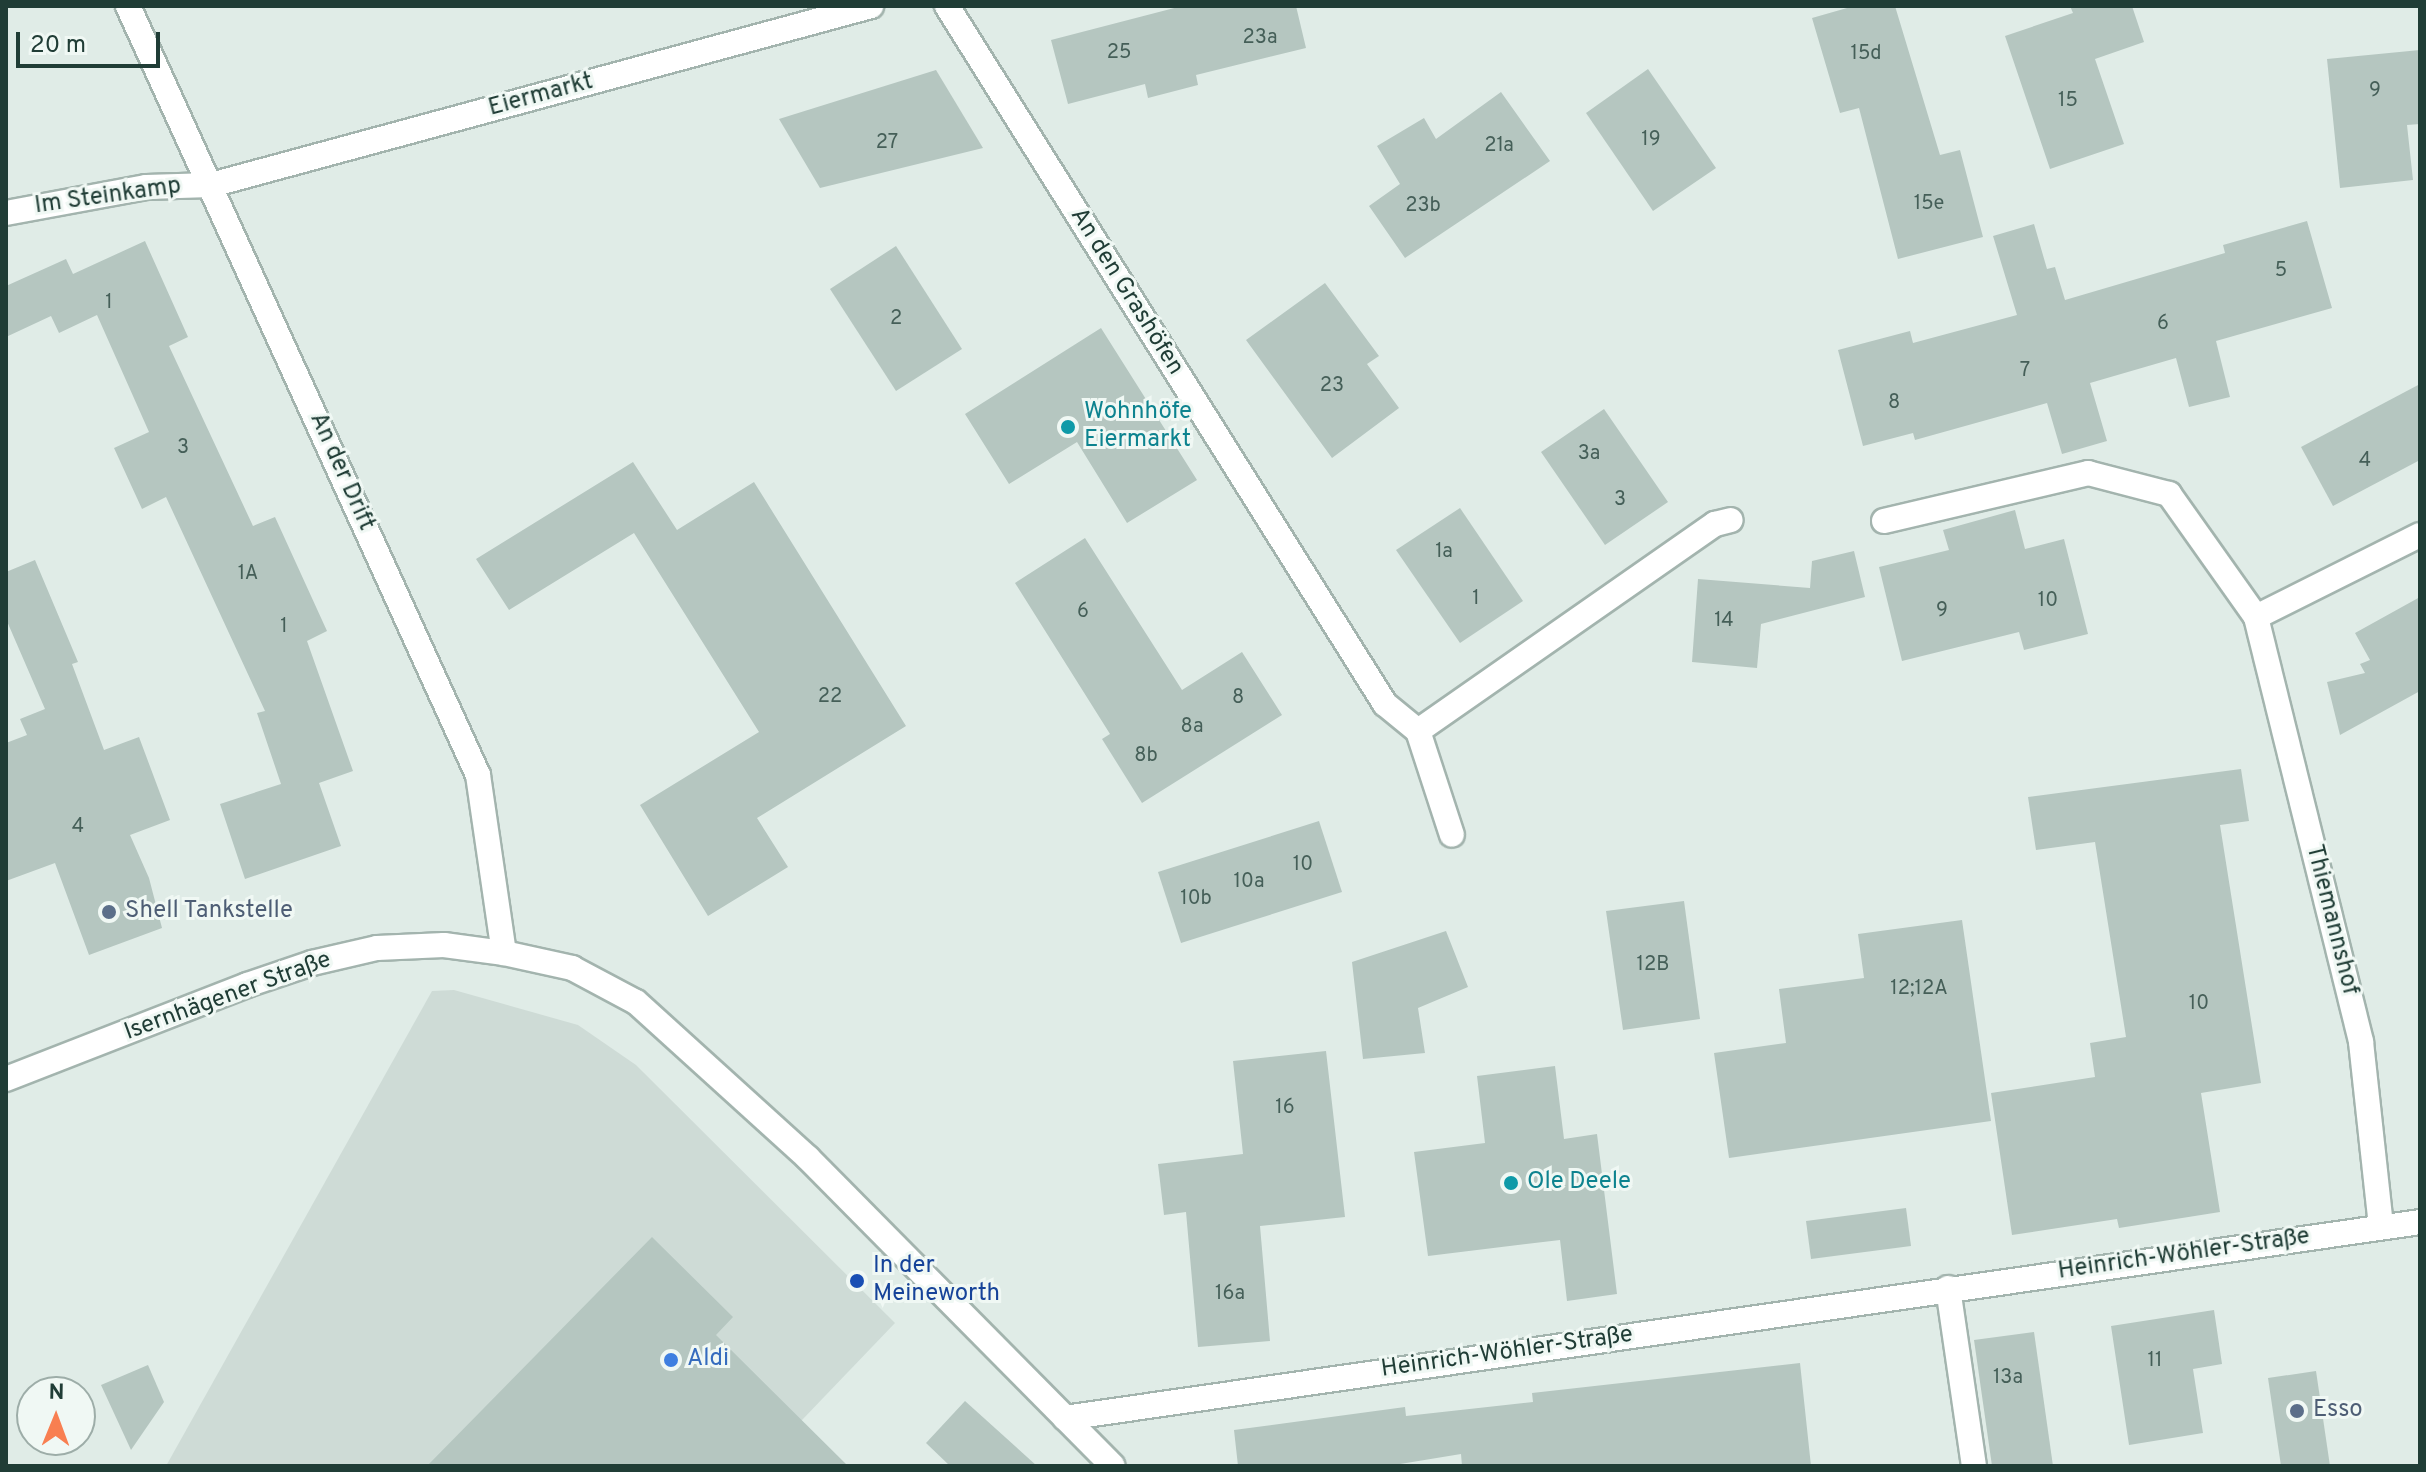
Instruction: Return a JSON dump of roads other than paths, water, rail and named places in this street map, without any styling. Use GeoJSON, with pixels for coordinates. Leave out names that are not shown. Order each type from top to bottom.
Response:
{"type":"FeatureCollection","features":[{"type":"Feature","properties":{"kind":"street","name":"An der Drift"},"geometry":{"type":"LineString","coordinates":[[128,6],[478,775],[504,953]]}},
{"type":"Feature","properties":{"kind":"street","name":"Eiermarkt"},"geometry":{"type":"LineString","coordinates":[[211,185],[818,13],[871,6]]}},
{"type":"Feature","properties":{"kind":"street","name":"An den Grashöfen"},"geometry":{"type":"LineString","coordinates":[[947,6],[1385,704],[1418,731]]}},
{"type":"Feature","properties":{"kind":"street","name":"Im Steinkamp"},"geometry":{"type":"LineString","coordinates":[[6,213],[146,187],[211,185]]}},
{"type":"Feature","properties":{"kind":"street","name":"Thiemannshof"},"geometry":{"type":"LineString","coordinates":[[1884,521],[2088,473],[2169,494],[2256,617],[2361,1042],[2381,1227]]}},
{"type":"Feature","properties":{"kind":"street"},"geometry":{"type":"LineString","coordinates":[[1452,835],[1418,731],[1715,524],[1731,520]]}},
{"type":"Feature","properties":{"kind":"street"},"geometry":{"type":"LineString","coordinates":[[2256,617],[2420,535]]}},
{"type":"Feature","properties":{"kind":"street","name":"Isernhägener Straße"},"geometry":{"type":"LineString","coordinates":[[6,1079],[312,963],[377,948],[444,945],[504,953]]}},
{"type":"Feature","properties":{"kind":"street"},"geometry":{"type":"LineString","coordinates":[[504,953],[572,968],[636,1002],[808,1158],[1113,1466]]}},
{"type":"Feature","properties":{"kind":"street","name":"Heinrich-Wöhler-Straße"},"geometry":{"type":"LineString","coordinates":[[1065,1418],[2420,1222]]}},
{"type":"Feature","properties":{"kind":"street"},"geometry":{"type":"LineString","coordinates":[[1948,1288],[1974,1466]]}},
{"type":"Feature","properties":{"kind":"place","name":"Wohnhöfe Eiermarkt"},"geometry":{"type":"Point","coordinates":[1068,427]}},
{"type":"Feature","properties":{"kind":"place","name":"Shell Tankstelle"},"geometry":{"type":"Point","coordinates":[109,912]}},
{"type":"Feature","properties":{"kind":"place","name":"Ole Deele"},"geometry":{"type":"Point","coordinates":[1511,1183]}},
{"type":"Feature","properties":{"kind":"place","name":"In der Meineworth"},"geometry":{"type":"Point","coordinates":[857,1281]}},
{"type":"Feature","properties":{"kind":"place","name":"Aldi"},"geometry":{"type":"Point","coordinates":[671,1360]}},
{"type":"Feature","properties":{"kind":"place","name":"Esso"},"geometry":{"type":"Point","coordinates":[2297,1411]}}]}
